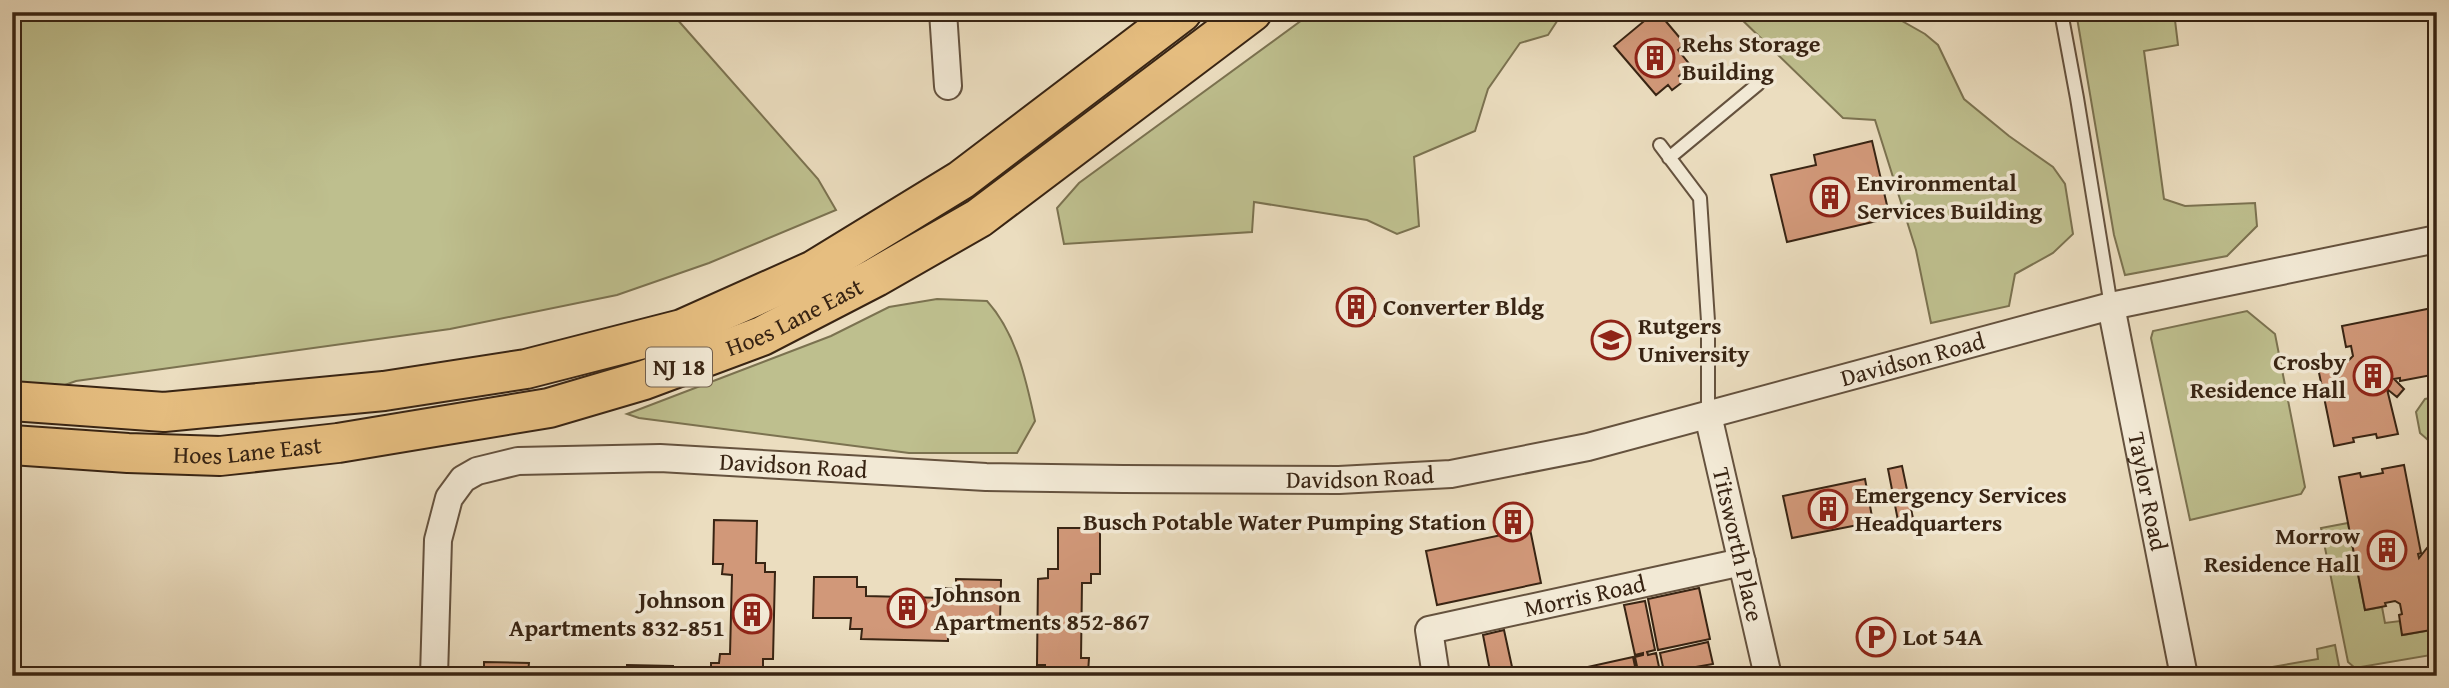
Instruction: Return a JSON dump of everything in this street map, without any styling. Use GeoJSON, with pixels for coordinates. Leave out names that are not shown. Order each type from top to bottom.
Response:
{"type":"FeatureCollection","features":[{"type":"Feature","properties":{"kind":"highway","name":"Hoes Lane East"},"geometry":{"type":"LineString","coordinates":[[12,401],[164,412],[384,391],[526,369],[682,328],[814,270],[961,180],[1182,12]]}},
{"type":"Feature","properties":{"kind":"highway","name":"Hoes Lane East"},"geometry":{"type":"LineString","coordinates":[[12,445],[220,456],[325,445],[549,408],[643,380],[762,337],[877,277],[979,218],[1252,12]]}},
{"type":"Feature","properties":{"kind":"street"},"geometry":{"type":"LineString","coordinates":[[943,12],[947,86]]}},
{"type":"Feature","properties":{"kind":"street","name":"Davidson Road"},"geometry":{"type":"LineString","coordinates":[[434,676],[438,540],[449,498],[463,479],[477,471],[518,461],[660,458],[986,477],[1339,480],[1451,474],[1588,447],[2111,306],[2437,239]]}},
{"type":"Feature","properties":{"kind":"street","name":"Taylor Road"},"geometry":{"type":"LineString","coordinates":[[2111,306],[2184,676]]}},
{"type":"Feature","properties":{"kind":"street","name":"Titsworth Place"},"geometry":{"type":"LineString","coordinates":[[1709,415],[1768,676]]}},
{"type":"Feature","properties":{"kind":"street","name":"Morris Road"},"geometry":{"type":"LineString","coordinates":[[1436,676],[1429,631],[1742,562]]}},
{"type":"Feature","properties":{"kind":"lane"},"geometry":{"type":"LineString","coordinates":[[2061,12],[2080,110],[2111,306]]}},
{"type":"Feature","properties":{"kind":"lane"},"geometry":{"type":"LineString","coordinates":[[1669,158],[1758,84]]}},
{"type":"Feature","properties":{"kind":"lane"},"geometry":{"type":"LineString","coordinates":[[1660,145],[1700,198],[1708,321],[1709,415]]}},
{"type":"Feature","properties":{"kind":"green space"},"geometry":{"type":"Polygon","coordinates":[[[12,12],[676,12],[676,18],[818,179],[836,210],[709,263],[617,295],[450,329],[76,381],[12,404],[12,12]]]}},
{"type":"Feature","properties":{"kind":"green space"},"geometry":{"type":"Polygon","coordinates":[[[1313,12],[1563,12],[1548,35],[1520,43],[1488,89],[1475,131],[1414,157],[1419,226],[1397,234],[1367,220],[1254,202],[1252,232],[1064,244],[1057,208],[1079,183],[1313,12]]]}},
{"type":"Feature","properties":{"kind":"green space"},"geometry":{"type":"Polygon","coordinates":[[[1734,12],[1886,12],[1925,34],[1938,45],[1964,99],[2053,167],[2065,184],[2073,234],[2053,253],[2015,274],[2009,306],[1931,323],[1916,250],[1875,120],[1843,118],[1734,12]]]}},
{"type":"Feature","properties":{"kind":"green space"},"geometry":{"type":"Polygon","coordinates":[[[2076,12],[2174,12],[2178,45],[2144,51],[2164,199],[2185,206],[2255,203],[2257,226],[2227,256],[2125,275],[2114,235],[2076,12]]]}},
{"type":"Feature","properties":{"kind":"green space"},"geometry":{"type":"Polygon","coordinates":[[[937,299],[987,301],[1013,342],[1024,373],[1035,421],[1017,453],[909,453],[639,418],[627,414],[831,336],[889,307],[937,299]]]}},
{"type":"Feature","properties":{"kind":"green space"},"geometry":{"type":"Polygon","coordinates":[[[2247,311],[2275,334],[2305,487],[2301,494],[2190,520],[2151,338],[2153,331],[2247,311]]]}},
{"type":"Feature","properties":{"kind":"green space"},"geometry":{"type":"Polygon","coordinates":[[[2437,397],[2437,439],[2428,440],[2420,433],[2416,412],[2425,399],[2437,397]]]}},
{"type":"Feature","properties":{"kind":"green space"},"geometry":{"type":"Polygon","coordinates":[[[2348,523],[2365,610],[2382,607],[2385,623],[2400,621],[2403,635],[2437,629],[2437,654],[2355,668],[2348,662],[2321,528],[2348,523]]]}},
{"type":"Feature","properties":{"kind":"green space"},"geometry":{"type":"Polygon","coordinates":[[[2335,645],[2340,671],[2313,676],[2221,676],[2318,659],[2317,649],[2335,645]]]}},
{"type":"Feature","properties":{"kind":"building","name":"Rehs Storage Building"},"geometry":{"type":"Polygon","coordinates":[[[1658,12],[1685,44],[1678,50],[1691,66],[1679,76],[1684,81],[1672,90],[1668,85],[1656,95],[1614,46],[1658,12]]]}},
{"type":"Feature","properties":{"kind":"building","name":"Environmental Services Building"},"geometry":{"type":"Polygon","coordinates":[[[1872,141],[1890,218],[1787,242],[1771,175],[1816,165],[1814,155],[1872,141]]]}},
{"type":"Feature","properties":{"kind":"building","name":"Converter Bldg"},"geometry":{"type":"Polygon","coordinates":[[[1343,295],[1368,295],[1368,299],[1374,299],[1374,302],[1368,302],[1368,312],[1374,312],[1374,316],[1368,316],[1368,319],[1343,319],[1343,295]]]}},
{"type":"Feature","properties":{"kind":"building","name":"Crosby Residence Hall"},"geometry":{"type":"Polygon","coordinates":[[[2437,307],[2437,374],[2400,381],[2400,378],[2394,379],[2404,389],[2397,397],[2387,389],[2398,434],[2377,438],[2376,434],[2353,438],[2354,442],[2334,446],[2317,363],[2338,359],[2339,363],[2348,361],[2353,356],[2351,346],[2346,347],[2342,326],[2437,307]]]}},
{"type":"Feature","properties":{"kind":"building","name":"Morrow Residence Hall"},"geometry":{"type":"Polygon","coordinates":[[[2404,465],[2421,553],[2418,554],[2419,558],[2427,548],[2437,554],[2430,565],[2436,565],[2437,562],[2437,629],[2402,635],[2400,604],[2395,601],[2385,603],[2386,606],[2365,610],[2339,477],[2383,473],[2382,469],[2404,465]]]}},
{"type":"Feature","properties":{"kind":"building"},"geometry":{"type":"Polygon","coordinates":[[[1902,466],[1915,528],[1900,531],[1888,469],[1902,466]]]}},
{"type":"Feature","properties":{"kind":"building","name":"Emergency Services Headquarters"},"geometry":{"type":"Polygon","coordinates":[[[1865,479],[1873,522],[1792,538],[1783,496],[1865,479]]]}},
{"type":"Feature","properties":{"kind":"building","name":"Busch Potable Water Pumping Station"},"geometry":{"type":"Polygon","coordinates":[[[1522,513],[1525,525],[1503,530],[1500,519],[1522,513]]]}},
{"type":"Feature","properties":{"kind":"building","name":"Johnson Apartments 832-851"},"geometry":{"type":"Polygon","coordinates":[[[714,520],[757,521],[756,563],[765,563],[765,572],[775,572],[773,659],[763,659],[763,667],[753,667],[753,676],[711,676],[711,663],[719,663],[720,654],[730,654],[732,575],[722,574],[723,564],[713,564],[714,520]]]}},
{"type":"Feature","properties":{"kind":"building"},"geometry":{"type":"Polygon","coordinates":[[[1058,528],[1100,528],[1100,574],[1091,574],[1091,583],[1082,583],[1081,658],[1089,658],[1088,673],[1098,673],[1098,676],[1045,674],[1045,665],[1037,665],[1038,579],[1048,578],[1048,569],[1058,569],[1058,528]]]}},
{"type":"Feature","properties":{"kind":"building"},"geometry":{"type":"Polygon","coordinates":[[[1530,529],[1541,583],[1437,605],[1426,551],[1530,529]]]}},
{"type":"Feature","properties":{"kind":"building","name":"Johnson Apartments 852-867"},"geometry":{"type":"Polygon","coordinates":[[[814,577],[857,577],[857,587],[866,587],[866,596],[945,598],[946,588],[956,589],[956,579],[1001,580],[1000,622],[959,621],[959,633],[948,633],[948,641],[861,639],[862,629],[850,629],[851,618],[813,618],[814,577]]]}},
{"type":"Feature","properties":{"kind":"building"},"geometry":{"type":"Polygon","coordinates":[[[1699,588],[1710,639],[1658,650],[1648,599],[1699,588]]]}},
{"type":"Feature","properties":{"kind":"building"},"geometry":{"type":"Polygon","coordinates":[[[1645,601],[1655,650],[1647,652],[1648,655],[1656,653],[1659,667],[1663,667],[1660,653],[1708,642],[1713,664],[1661,673],[1662,676],[1584,676],[1583,668],[1633,657],[1638,671],[1635,657],[1643,653],[1635,655],[1624,605],[1645,601]]]}},
{"type":"Feature","properties":{"kind":"building"},"geometry":{"type":"Polygon","coordinates":[[[1504,630],[1514,676],[1491,676],[1483,635],[1504,630]]]}},
{"type":"Feature","properties":{"kind":"building"},"geometry":{"type":"Polygon","coordinates":[[[484,662],[529,663],[528,672],[538,672],[538,676],[484,676],[484,662]]]}},
{"type":"Feature","properties":{"kind":"building"},"geometry":{"type":"Polygon","coordinates":[[[627,665],[673,666],[673,676],[618,676],[627,674],[627,665]]]}},
{"type":"Feature","properties":{"kind":"place","name":"Rehs Storage Building"},"geometry":{"type":"Point","coordinates":[1655,58]}},
{"type":"Feature","properties":{"kind":"place","name":"Environmental Services Building"},"geometry":{"type":"Point","coordinates":[1830,197]}},
{"type":"Feature","properties":{"kind":"place","name":"Converter Bldg"},"geometry":{"type":"Point","coordinates":[1356,307]}},
{"type":"Feature","properties":{"kind":"place","name":"Rutgers University"},"geometry":{"type":"Point","coordinates":[1611,340]}},
{"type":"Feature","properties":{"kind":"place","name":"Crosby Residence Hall"},"geometry":{"type":"Point","coordinates":[2373,376]}},
{"type":"Feature","properties":{"kind":"place","name":"Emergency Services Headquarters"},"geometry":{"type":"Point","coordinates":[1828,509]}},
{"type":"Feature","properties":{"kind":"place","name":"Busch Potable Water Pumping Station"},"geometry":{"type":"Point","coordinates":[1513,522]}},
{"type":"Feature","properties":{"kind":"place","name":"Morrow Residence Hall"},"geometry":{"type":"Point","coordinates":[2387,550]}},
{"type":"Feature","properties":{"kind":"place","name":"Johnson Apartments 852-867"},"geometry":{"type":"Point","coordinates":[907,608]}},
{"type":"Feature","properties":{"kind":"place","name":"Johnson Apartments 832-851"},"geometry":{"type":"Point","coordinates":[752,614]}},
{"type":"Feature","properties":{"kind":"place","name":"Lot 54A"},"geometry":{"type":"Point","coordinates":[1876,637]}}]}
